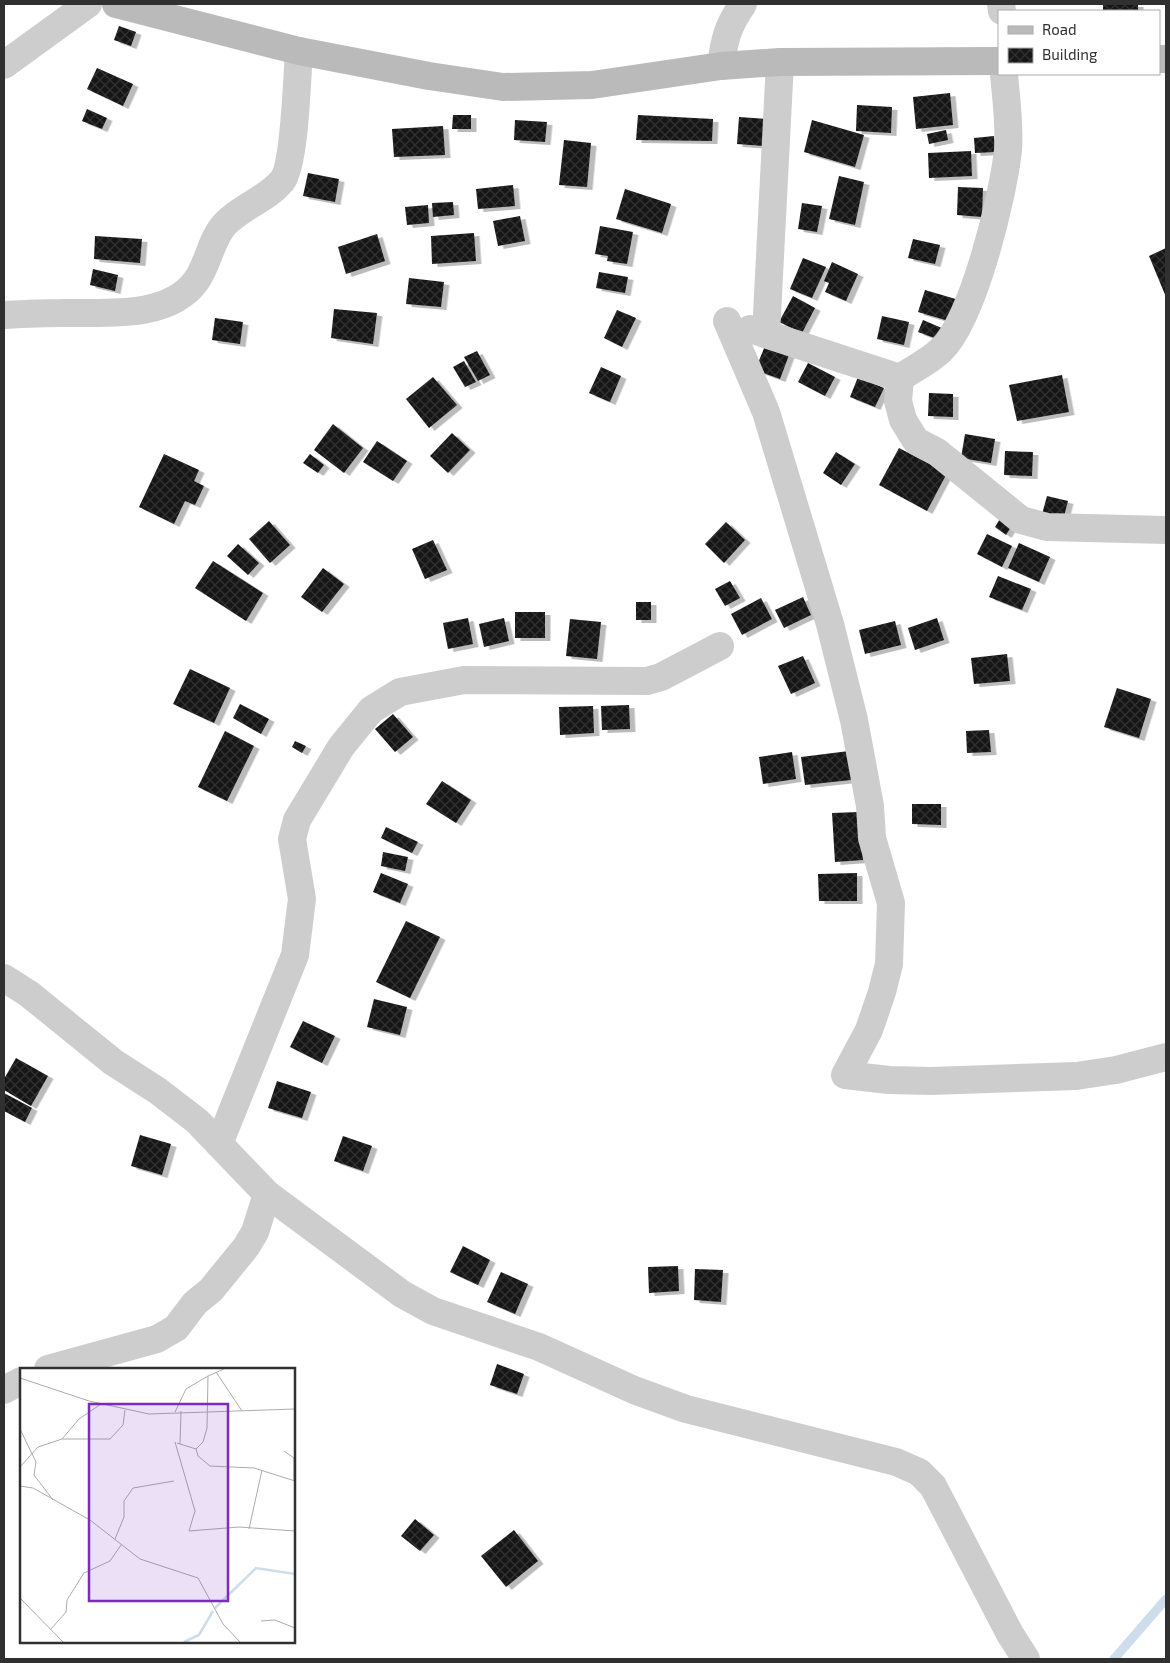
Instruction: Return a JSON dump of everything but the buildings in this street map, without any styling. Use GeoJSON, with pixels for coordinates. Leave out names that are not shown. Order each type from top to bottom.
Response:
{"type":"FeatureCollection","features":[{"type":"Feature","properties":{"kind":"street"},"geometry":{"type":"LineString","coordinates":[[4,65],[88,4]]}},
{"type":"Feature","properties":{"kind":"street"},"geometry":{"type":"LineString","coordinates":[[116,4],[299,51],[429,76],[503,87],[592,85],[722,66],[780,62],[998,60]]}},
{"type":"Feature","properties":{"kind":"street"},"geometry":{"type":"LineString","coordinates":[[722,66],[724,44],[731,21],[743,4]]}},
{"type":"Feature","properties":{"kind":"street"},"geometry":{"type":"LineString","coordinates":[[4,315],[118,313],[151,308],[177,298],[196,282],[223,225],[245,206],[270,194],[284,179],[290,159],[299,51]]}},
{"type":"Feature","properties":{"kind":"street"},"geometry":{"type":"LineString","coordinates":[[766,334],[780,62]]}},
{"type":"Feature","properties":{"kind":"street"},"geometry":{"type":"LineString","coordinates":[[900,378],[941,350],[960,324],[978,275],[999,206],[1008,148],[1004,75]]}},
{"type":"Feature","properties":{"kind":"street"},"geometry":{"type":"LineString","coordinates":[[900,378],[726,321],[766,412],[830,624],[855,730],[870,806],[872,838],[891,903],[888,964],[882,992],[869,1030],[845,1075],[888,1080],[931,1081],[1076,1076],[1116,1070],[1166,1058]]}},
{"type":"Feature","properties":{"kind":"street"},"geometry":{"type":"LineString","coordinates":[[900,378],[898,401],[903,420],[916,442],[937,452],[1021,520],[1047,528],[1166,530]]}},
{"type":"Feature","properties":{"kind":"street"},"geometry":{"type":"LineString","coordinates":[[219,1144],[295,955],[302,899],[292,840],[297,820],[341,747],[370,710],[400,692],[464,680],[647,681],[661,677],[720,646]]}},
{"type":"Feature","properties":{"kind":"street"},"geometry":{"type":"LineString","coordinates":[[4,978],[29,994],[112,1062],[158,1091],[197,1120],[267,1194],[402,1294],[433,1310],[539,1347],[634,1390],[686,1409],[896,1462],[919,1472],[933,1486],[1010,1634],[1026,1659]]}},
{"type":"Feature","properties":{"kind":"street"},"geometry":{"type":"LineString","coordinates":[[52,1368],[157,1339],[176,1328],[195,1303],[211,1290],[246,1247],[255,1232],[267,1194]]}},
{"type":"Feature","properties":{"kind":"street"},"geometry":{"type":"LineString","coordinates":[[4,1390],[20,1382]]}},
{"type":"Feature","properties":{"kind":"waterway"},"geometry":{"type":"LineString","coordinates":[[1114,1659],[1166,1599]]}}]}
